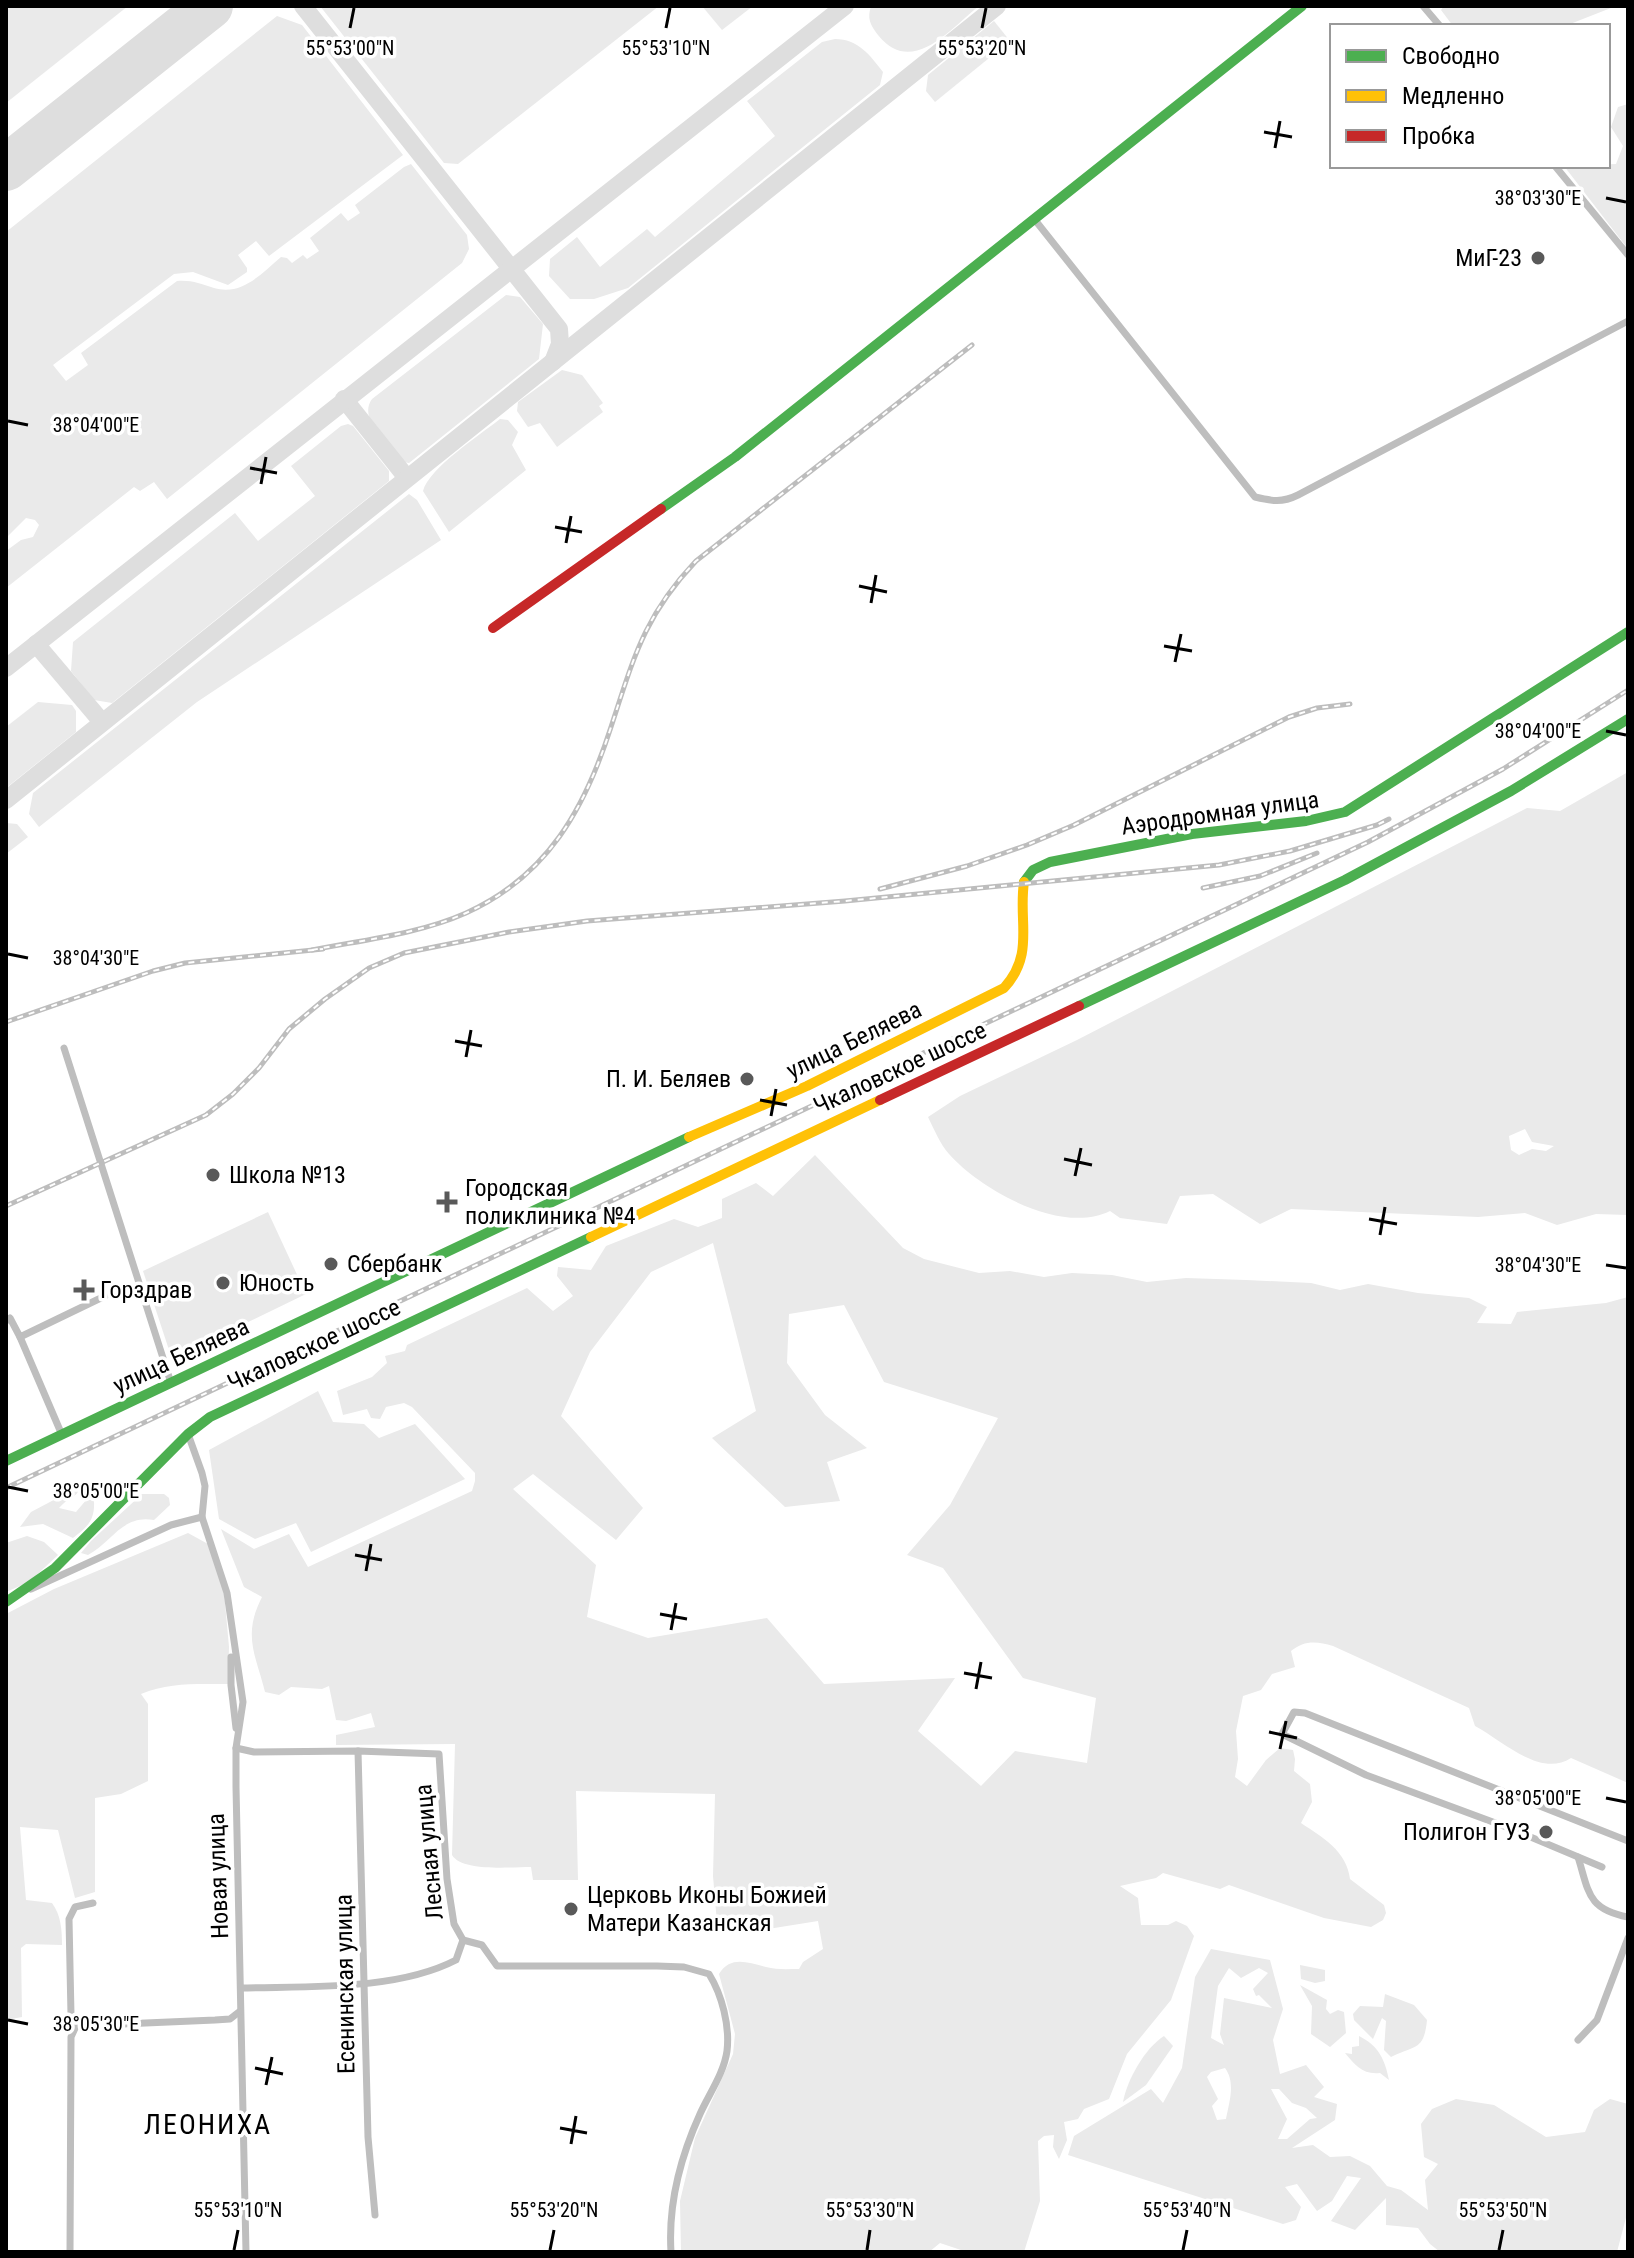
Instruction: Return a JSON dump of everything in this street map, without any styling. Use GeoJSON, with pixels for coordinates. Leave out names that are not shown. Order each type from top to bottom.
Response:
{"type":"FeatureCollection","features":[{"type":"Feature","properties":{"kind":"street"},"geometry":{"type":"LineString","coordinates":[[493,628],[735,457],[1302,6]]}},
{"type":"Feature","properties":{"kind":"street"},"geometry":{"type":"LineString","coordinates":[[1423,6],[1438,24]]}},
{"type":"Feature","properties":{"kind":"street"},"geometry":{"type":"LineString","coordinates":[[1557,168],[1628,255]]}},
{"type":"Feature","properties":{"kind":"street"},"geometry":{"type":"LineString","coordinates":[[1035,220],[1255,497],[1275,501],[1286,501],[1298,495],[1628,321]]}},
{"type":"Feature","properties":{"kind":"street","name":"Аэродромная улица"},"geometry":{"type":"LineString","coordinates":[[1018,972],[1023,946],[1023,890],[1029,872],[1050,862],[1203,832],[1325,818],[1345,812],[1628,632]]}},
{"type":"Feature","properties":{"kind":"street","name":"Чкаловское шоссе"},"geometry":{"type":"LineString","coordinates":[[6,1602],[22,1593],[71,1553],[188,1434],[210,1417],[1345,880],[1500,797],[1628,719]]}},
{"type":"Feature","properties":{"kind":"street","name":"улица Беляева"},"geometry":{"type":"LineString","coordinates":[[6,1461],[730,1118],[807,1086],[1004,988],[1018,972]]}},
{"type":"Feature","properties":{"kind":"street"},"geometry":{"type":"LineString","coordinates":[[64,1048],[171,1383]]}},
{"type":"Feature","properties":{"kind":"street"},"geometry":{"type":"LineString","coordinates":[[20,1337],[105,1296]]}},
{"type":"Feature","properties":{"kind":"street"},"geometry":{"type":"LineString","coordinates":[[6,1321],[10,1318],[20,1337],[62,1435]]}},
{"type":"Feature","properties":{"kind":"street","name":"Новая улица"},"geometry":{"type":"LineString","coordinates":[[188,1434],[205,1486],[202,1517],[227,1593],[243,1702],[236,1748],[246,2252]]}},
{"type":"Feature","properties":{"kind":"street"},"geometry":{"type":"LineString","coordinates":[[22,1593],[171,1525],[202,1517]]}},
{"type":"Feature","properties":{"kind":"street"},"geometry":{"type":"LineString","coordinates":[[71,1553],[80,1567]]}},
{"type":"Feature","properties":{"kind":"street"},"geometry":{"type":"LineString","coordinates":[[1602,1867],[1366,1775],[1282,1734],[1294,1712],[1305,1713],[1628,1841]]}},
{"type":"Feature","properties":{"kind":"street"},"geometry":{"type":"LineString","coordinates":[[236,1748],[254,1752],[358,1751]]}},
{"type":"Feature","properties":{"kind":"street","name":"Лесная улица"},"geometry":{"type":"LineString","coordinates":[[358,1751],[435,1753],[441,1758],[447,1879],[454,1924],[463,1940]]}},
{"type":"Feature","properties":{"kind":"street","name":"Есенинская улица"},"geometry":{"type":"LineString","coordinates":[[358,1751],[368,2137],[375,2215]]}},
{"type":"Feature","properties":{"kind":"street"},"geometry":{"type":"LineString","coordinates":[[1578,1857],[1592,1902],[1610,1914],[1628,1917]]}},
{"type":"Feature","properties":{"kind":"street"},"geometry":{"type":"LineString","coordinates":[[70,2252],[71,2037],[76,2026],[71,2015],[69,1919],[75,1907],[93,1903]]}},
{"type":"Feature","properties":{"kind":"street"},"geometry":{"type":"LineString","coordinates":[[1578,2040],[1597,2020],[1628,1938]]}},
{"type":"Feature","properties":{"kind":"street"},"geometry":{"type":"LineString","coordinates":[[241,1988],[365,1984],[443,1967],[456,1960],[463,1940],[482,1945],[497,1966],[684,1967],[709,1974],[720,1992],[727,2053],[699,2117],[676,2182],[670,2218],[671,2252]]}},
{"type":"Feature","properties":{"kind":"street"},"geometry":{"type":"LineString","coordinates":[[76,2026],[230,2019],[239,2012]]}},
{"type":"Feature","properties":{"kind":"shaded area"},"geometry":{"type":"Polygon","coordinates":[[[6,6],[128,6],[6,103],[6,6]]]}},
{"type":"Feature","properties":{"kind":"shaded area"},"geometry":{"type":"Polygon","coordinates":[[[320,6],[659,6],[458,164],[444,163],[320,6]]]}},
{"type":"Feature","properties":{"kind":"shaded area"},"geometry":{"type":"Polygon","coordinates":[[[702,6],[753,6],[722,30],[702,6]]]}},
{"type":"Feature","properties":{"kind":"shaded area"},"geometry":{"type":"Polygon","coordinates":[[[871,6],[979,6],[930,45],[917,51],[904,52],[891,47],[878,35],[870,21],[871,6]]]}},
{"type":"Feature","properties":{"kind":"shaded area"},"geometry":{"type":"Polygon","coordinates":[[[1444,6],[1616,6],[1570,24],[1452,24],[1441,10],[1444,6]]]}},
{"type":"Feature","properties":{"kind":"shaded area"},"geometry":{"type":"Polygon","coordinates":[[[277,16],[302,25],[403,155],[269,256],[256,241],[238,255],[247,272],[228,285],[193,272],[174,274],[53,365],[66,381],[88,365],[81,353],[177,281],[233,289],[250,282],[281,257],[292,263],[303,255],[307,259],[319,251],[310,238],[341,213],[348,221],[360,213],[355,205],[411,164],[467,235],[469,249],[462,263],[167,499],[154,482],[140,491],[134,487],[6,588],[6,551],[21,540],[33,537],[39,525],[35,520],[26,518],[6,538],[6,232],[277,16]]]}},
{"type":"Feature","properties":{"kind":"shaded area"},"geometry":{"type":"Polygon","coordinates":[[[994,21],[1010,41],[935,102],[926,91],[928,75],[994,21]]]}},
{"type":"Feature","properties":{"kind":"shaded area"},"geometry":{"type":"Polygon","coordinates":[[[835,39],[857,45],[868,54],[883,72],[880,85],[628,288],[594,299],[570,299],[549,276],[550,259],[577,237],[600,267],[647,229],[655,237],[775,136],[747,101],[822,42],[835,39]]]}},
{"type":"Feature","properties":{"kind":"shaded area"},"geometry":{"type":"Polygon","coordinates":[[[1628,104],[1628,249],[1566,168],[1610,168],[1610,164],[1616,164],[1623,146],[1611,127],[1618,107],[1628,104]]]}},
{"type":"Feature","properties":{"kind":"shaded area"},"geometry":{"type":"Polygon","coordinates":[[[506,295],[520,297],[543,324],[539,359],[409,463],[403,462],[372,424],[368,407],[372,399],[506,295]]]}},
{"type":"Feature","properties":{"kind":"shaded area"},"geometry":{"type":"Polygon","coordinates":[[[562,370],[582,375],[603,403],[599,406],[603,412],[557,447],[540,423],[528,427],[517,411],[518,402],[562,370]]]}},
{"type":"Feature","properties":{"kind":"shaded area"},"geometry":{"type":"Polygon","coordinates":[[[500,419],[508,420],[518,432],[512,445],[526,470],[449,532],[423,491],[427,482],[445,462],[500,419]]]}},
{"type":"Feature","properties":{"kind":"shaded area"},"geometry":{"type":"Polygon","coordinates":[[[341,426],[353,426],[389,471],[389,481],[112,703],[94,700],[71,671],[73,642],[235,513],[258,541],[315,496],[291,466],[341,426]]]}},
{"type":"Feature","properties":{"kind":"shaded area"},"geometry":{"type":"Polygon","coordinates":[[[409,494],[417,500],[441,540],[197,702],[39,827],[29,814],[33,793],[409,494]]]}},
{"type":"Feature","properties":{"kind":"shaded area"},"geometry":{"type":"Polygon","coordinates":[[[38,702],[72,705],[76,711],[76,732],[6,788],[6,727],[38,702]]]}},
{"type":"Feature","properties":{"kind":"shaded area"},"geometry":{"type":"Polygon","coordinates":[[[1628,772],[1628,1215],[1596,1214],[1557,1225],[1525,1213],[1478,1217],[1291,1209],[1260,1224],[1213,1194],[1180,1196],[1167,1224],[1120,1218],[1110,1211],[1091,1217],[1069,1217],[1047,1213],[1002,1195],[963,1168],[937,1136],[928,1117],[960,1096],[1077,1040],[1527,808],[1560,811],[1628,772]],[[1525,1129],[1509,1136],[1511,1150],[1519,1155],[1532,1149],[1546,1151],[1554,1146],[1532,1142],[1525,1129]]]}},
{"type":"Feature","properties":{"kind":"shaded area"},"geometry":{"type":"Polygon","coordinates":[[[6,823],[17,824],[28,837],[6,854],[6,823]]]}},
{"type":"Feature","properties":{"kind":"shaded area"},"geometry":{"type":"Polygon","coordinates":[[[815,1155],[903,1248],[924,1259],[979,1273],[1010,1271],[1044,1277],[1072,1273],[1112,1275],[1147,1282],[1186,1278],[1311,1283],[1340,1290],[1368,1284],[1469,1298],[1487,1307],[1477,1323],[1511,1324],[1517,1312],[1606,1303],[1628,1297],[1628,1783],[1571,1758],[1547,1764],[1534,1761],[1475,1726],[1469,1708],[1333,1646],[1311,1642],[1291,1651],[1295,1667],[1272,1674],[1261,1690],[1243,1696],[1236,1731],[1238,1759],[1235,1777],[1247,1786],[1266,1760],[1280,1748],[1293,1750],[1294,1771],[1310,1784],[1312,1802],[1301,1823],[1332,1846],[1344,1860],[1350,1879],[1384,1905],[1386,1913],[1383,1920],[1371,1927],[1324,1918],[1229,1885],[1220,1889],[1163,1873],[1156,1878],[1120,1886],[1138,1898],[1141,1925],[1168,1925],[1176,1921],[1187,1926],[1194,1936],[1171,2000],[1127,2054],[1109,2099],[1084,2109],[1078,2119],[1064,2122],[1067,2140],[1059,2159],[1053,2147],[1054,2135],[1044,2136],[1038,2141],[1040,2201],[1024,2252],[967,2252],[940,2243],[929,2252],[681,2252],[680,2201],[695,2138],[733,2054],[735,2034],[719,1974],[734,1962],[774,1969],[799,1969],[803,1962],[823,1949],[818,1921],[768,1929],[717,1923],[713,1876],[715,1794],[576,1791],[578,1880],[533,1880],[531,1867],[476,1866],[457,1860],[452,1855],[455,1744],[336,1745],[336,1735],[375,1727],[371,1713],[346,1721],[336,1720],[329,1686],[322,1689],[291,1687],[279,1695],[265,1692],[252,1634],[262,1597],[244,1587],[221,1529],[254,1549],[289,1534],[308,1567],[472,1491],[475,1473],[412,1407],[404,1403],[386,1407],[380,1419],[371,1418],[367,1409],[343,1415],[337,1391],[372,1377],[387,1363],[385,1356],[405,1351],[407,1345],[527,1288],[553,1311],[573,1296],[557,1276],[558,1267],[591,1270],[606,1246],[674,1219],[698,1227],[722,1218],[722,1199],[756,1183],[773,1196],[815,1155]],[[713,1243],[651,1272],[590,1352],[561,1416],[643,1508],[616,1540],[533,1474],[513,1489],[596,1565],[587,1617],[648,1638],[767,1618],[824,1684],[955,1678],[918,1731],[981,1786],[1015,1751],[1087,1763],[1096,1698],[1023,1678],[943,1568],[907,1555],[950,1505],[998,1418],[884,1382],[844,1305],[789,1314],[787,1363],[825,1415],[867,1448],[827,1462],[840,1501],[785,1507],[712,1438],[756,1411],[713,1243]]]}},
{"type":"Feature","properties":{"kind":"shaded area","name":"Юность"},"geometry":{"type":"Polygon","coordinates":[[[268,1212],[306,1294],[172,1359],[143,1271],[268,1212]]]}},
{"type":"Feature","properties":{"kind":"shaded area"},"geometry":{"type":"Polygon","coordinates":[[[318,1391],[333,1422],[364,1424],[379,1438],[415,1424],[465,1479],[311,1552],[296,1523],[255,1539],[219,1519],[209,1450],[318,1391]]]}},
{"type":"Feature","properties":{"kind":"shaded area"},"geometry":{"type":"Polygon","coordinates":[[[84,1484],[59,1508],[76,1512],[87,1499],[94,1501],[89,1523],[73,1538],[43,1524],[20,1527],[31,1512],[84,1484]]]}},
{"type":"Feature","properties":{"kind":"shaded area"},"geometry":{"type":"Polygon","coordinates":[[[142,1494],[164,1494],[169,1498],[170,1505],[154,1520],[134,1521],[88,1555],[81,1553],[91,1541],[142,1494]]]}},
{"type":"Feature","properties":{"kind":"shaded area"},"geometry":{"type":"Polygon","coordinates":[[[188,1533],[208,1544],[224,1592],[229,1647],[228,1684],[173,1686],[141,1694],[148,1704],[148,1781],[121,1794],[95,1798],[95,1892],[75,1898],[58,1830],[20,1827],[26,1900],[52,1903],[60,1923],[62,1945],[26,1944],[21,1948],[22,2017],[6,2020],[6,1614],[54,1589],[188,1533]]]}},
{"type":"Feature","properties":{"kind":"shaded area"},"geometry":{"type":"Polygon","coordinates":[[[27,1536],[44,1542],[58,1555],[29,1582],[6,1592],[6,1543],[27,1536]]]}},
{"type":"Feature","properties":{"kind":"shaded area"},"geometry":{"type":"Polygon","coordinates":[[[1211,1949],[1270,1960],[1283,2009],[1273,2040],[1280,2074],[1306,2065],[1324,2087],[1314,2097],[1337,2104],[1335,2120],[1292,2148],[1313,2145],[1330,2157],[1350,2156],[1370,2166],[1387,2186],[1401,2190],[1428,2210],[1425,2180],[1438,2164],[1424,2157],[1421,2124],[1432,2109],[1456,2099],[1494,2105],[1546,2137],[1585,2132],[1594,2110],[1610,2099],[1628,2104],[1628,2210],[1617,2252],[1440,2252],[1418,2228],[1386,2225],[1386,2198],[1355,2230],[1331,2221],[1361,2178],[1347,2176],[1332,2201],[1317,2211],[1297,2184],[1285,2187],[1301,2207],[1296,2220],[1283,2224],[1068,2155],[1074,2136],[1151,2089],[1163,2103],[1182,2068],[1195,1977],[1211,1949]],[[1229,1968],[1218,1986],[1211,2038],[1224,2045],[1220,2034],[1224,1998],[1272,2008],[1259,1995],[1256,1996],[1253,1989],[1268,1973],[1259,1968],[1241,1978],[1229,1968]],[[1225,2068],[1211,2072],[1207,2077],[1218,2099],[1212,2106],[1217,2120],[1226,2119],[1230,2080],[1225,2068]],[[1271,2089],[1287,2119],[1278,2139],[1287,2139],[1310,2119],[1317,2118],[1306,2108],[1292,2103],[1279,2089],[1271,2089]]]}},
{"type":"Feature","properties":{"kind":"shaded area"},"geometry":{"type":"Polygon","coordinates":[[[1300,1965],[1325,1970],[1325,1981],[1315,1983],[1301,1979],[1300,1965]]]}},
{"type":"Feature","properties":{"kind":"shaded area"},"geometry":{"type":"Polygon","coordinates":[[[1300,1985],[1327,2000],[1326,2009],[1330,2014],[1338,2010],[1344,2012],[1346,2033],[1330,2047],[1311,2034],[1312,2006],[1300,1985]]]}},
{"type":"Feature","properties":{"kind":"shaded area"},"geometry":{"type":"Polygon","coordinates":[[[1385,1994],[1414,2005],[1427,2020],[1421,2042],[1391,2057],[1384,2050],[1386,2021],[1382,2018],[1373,2039],[1354,2020],[1353,2014],[1360,2006],[1383,2007],[1385,1994]]]}},
{"type":"Feature","properties":{"kind":"shaded area"},"geometry":{"type":"Polygon","coordinates":[[[1164,2036],[1173,2046],[1146,2085],[1123,2102],[1138,2065],[1150,2048],[1164,2036]]]}},
{"type":"Feature","properties":{"kind":"shaded area"},"geometry":{"type":"Polygon","coordinates":[[[1359,2036],[1380,2054],[1389,2080],[1380,2073],[1360,2068],[1345,2053],[1352,2054],[1352,2047],[1359,2046],[1359,2036]]]}},
{"type":"Feature","properties":{"kind":"taxiway"},"geometry":{"type":"LineString","coordinates":[[303,6],[559,329],[560,344],[553,362]]}},
{"type":"Feature","properties":{"kind":"taxiway"},"geometry":{"type":"LineString","coordinates":[[6,668],[845,6]]}},
{"type":"Feature","properties":{"kind":"taxiway"},"geometry":{"type":"LineString","coordinates":[[6,800],[997,6]]}},
{"type":"Feature","properties":{"kind":"taxiway"},"geometry":{"type":"LineString","coordinates":[[344,399],[407,478]]}},
{"type":"Feature","properties":{"kind":"taxiway"},"geometry":{"type":"LineString","coordinates":[[36,644],[102,722]]}},
{"type":"Feature","properties":{"kind":"runway"},"geometry":{"type":"LineString","coordinates":[[6,168],[210,6]]}},
{"type":"Feature","properties":{"kind":"railway"},"geometry":{"type":"LineString","coordinates":[[312,950],[390,936],[448,920],[495,898],[520,880],[560,836],[575,812],[601,757],[643,638],[678,581],[696,561],[972,345]]}},
{"type":"Feature","properties":{"kind":"railway"},"geometry":{"type":"LineString","coordinates":[[6,1488],[1368,842],[1503,769],[1628,690]]}},
{"type":"Feature","properties":{"kind":"railway"},"geometry":{"type":"LineString","coordinates":[[880,889],[967,866],[1027,845],[1074,825],[1289,717],[1317,708],[1350,704]]}},
{"type":"Feature","properties":{"kind":"railway"},"geometry":{"type":"LineString","coordinates":[[6,1206],[206,1115],[233,1094],[259,1068],[289,1029],[325,999],[369,968],[404,953],[509,932],[587,921],[845,901],[1219,865],[1290,851],[1389,819]]}},
{"type":"Feature","properties":{"kind":"railway"},"geometry":{"type":"LineString","coordinates":[[1203,888],[1260,876],[1317,853]]}},
{"type":"Feature","properties":{"kind":"railway"},"geometry":{"type":"LineString","coordinates":[[6,1022],[153,971],[185,963],[323,949]]}},
{"type":"Feature","properties":{"kind":"traffic: fast"},"geometry":{"type":"LineString","coordinates":[[661,509],[735,457],[1302,6]]}},
{"type":"Feature","properties":{"kind":"traffic: fast"},"geometry":{"type":"LineString","coordinates":[[1024,882],[1033,870],[1050,862],[1192,834],[1306,821],[1345,812],[1628,632]]}},
{"type":"Feature","properties":{"kind":"traffic: fast"},"geometry":{"type":"LineString","coordinates":[[1079,1006],[1345,880],[1511,791],[1628,719]]}},
{"type":"Feature","properties":{"kind":"traffic: fast"},"geometry":{"type":"LineString","coordinates":[[6,1461],[689,1137]]}},
{"type":"Feature","properties":{"kind":"traffic: fast"},"geometry":{"type":"LineString","coordinates":[[6,1602],[55,1568],[188,1434],[210,1417],[591,1237]]}},
{"type":"Feature","properties":{"kind":"traffic: slow"},"geometry":{"type":"LineString","coordinates":[[689,1137],[807,1086],[1004,988],[1014,975],[1022,950],[1024,882]]}},
{"type":"Feature","properties":{"kind":"traffic: slow"},"geometry":{"type":"LineString","coordinates":[[591,1237],[880,1100]]}},
{"type":"Feature","properties":{"kind":"traffic: jam"},"geometry":{"type":"LineString","coordinates":[[493,628],[661,509]]}},
{"type":"Feature","properties":{"kind":"traffic: jam"},"geometry":{"type":"LineString","coordinates":[[880,1100],[1079,1006]]}},
{"type":"Feature","properties":{"kind":"place","name":"МиГ-23"},"geometry":{"type":"Point","coordinates":[1538,258]}},
{"type":"Feature","properties":{"kind":"place","name":"П. И. Беляев"},"geometry":{"type":"Point","coordinates":[747,1079]}},
{"type":"Feature","properties":{"kind":"place","name":"Школа №13"},"geometry":{"type":"Point","coordinates":[213,1175]}},
{"type":"Feature","properties":{"kind":"place","name":"Городская поликлиника №4"},"geometry":{"type":"Point","coordinates":[447,1202]}},
{"type":"Feature","properties":{"kind":"place","name":"Сбербанк"},"geometry":{"type":"Point","coordinates":[331,1264]}},
{"type":"Feature","properties":{"kind":"place","name":"Юность"},"geometry":{"type":"Point","coordinates":[223,1283]}},
{"type":"Feature","properties":{"kind":"place","name":"Горздрав"},"geometry":{"type":"Point","coordinates":[84,1290]}},
{"type":"Feature","properties":{"kind":"place","name":"Полигон ГУЗ"},"geometry":{"type":"Point","coordinates":[1546,1832]}},
{"type":"Feature","properties":{"kind":"place","name":"Церковь Иконы Божией Матери Казанская"},"geometry":{"type":"Point","coordinates":[571,1909]}},
{"type":"Feature","properties":{"kind":"district","name":"ЛЕОНИХА"},"geometry":{"type":"Point","coordinates":[208,2124]}}]}
